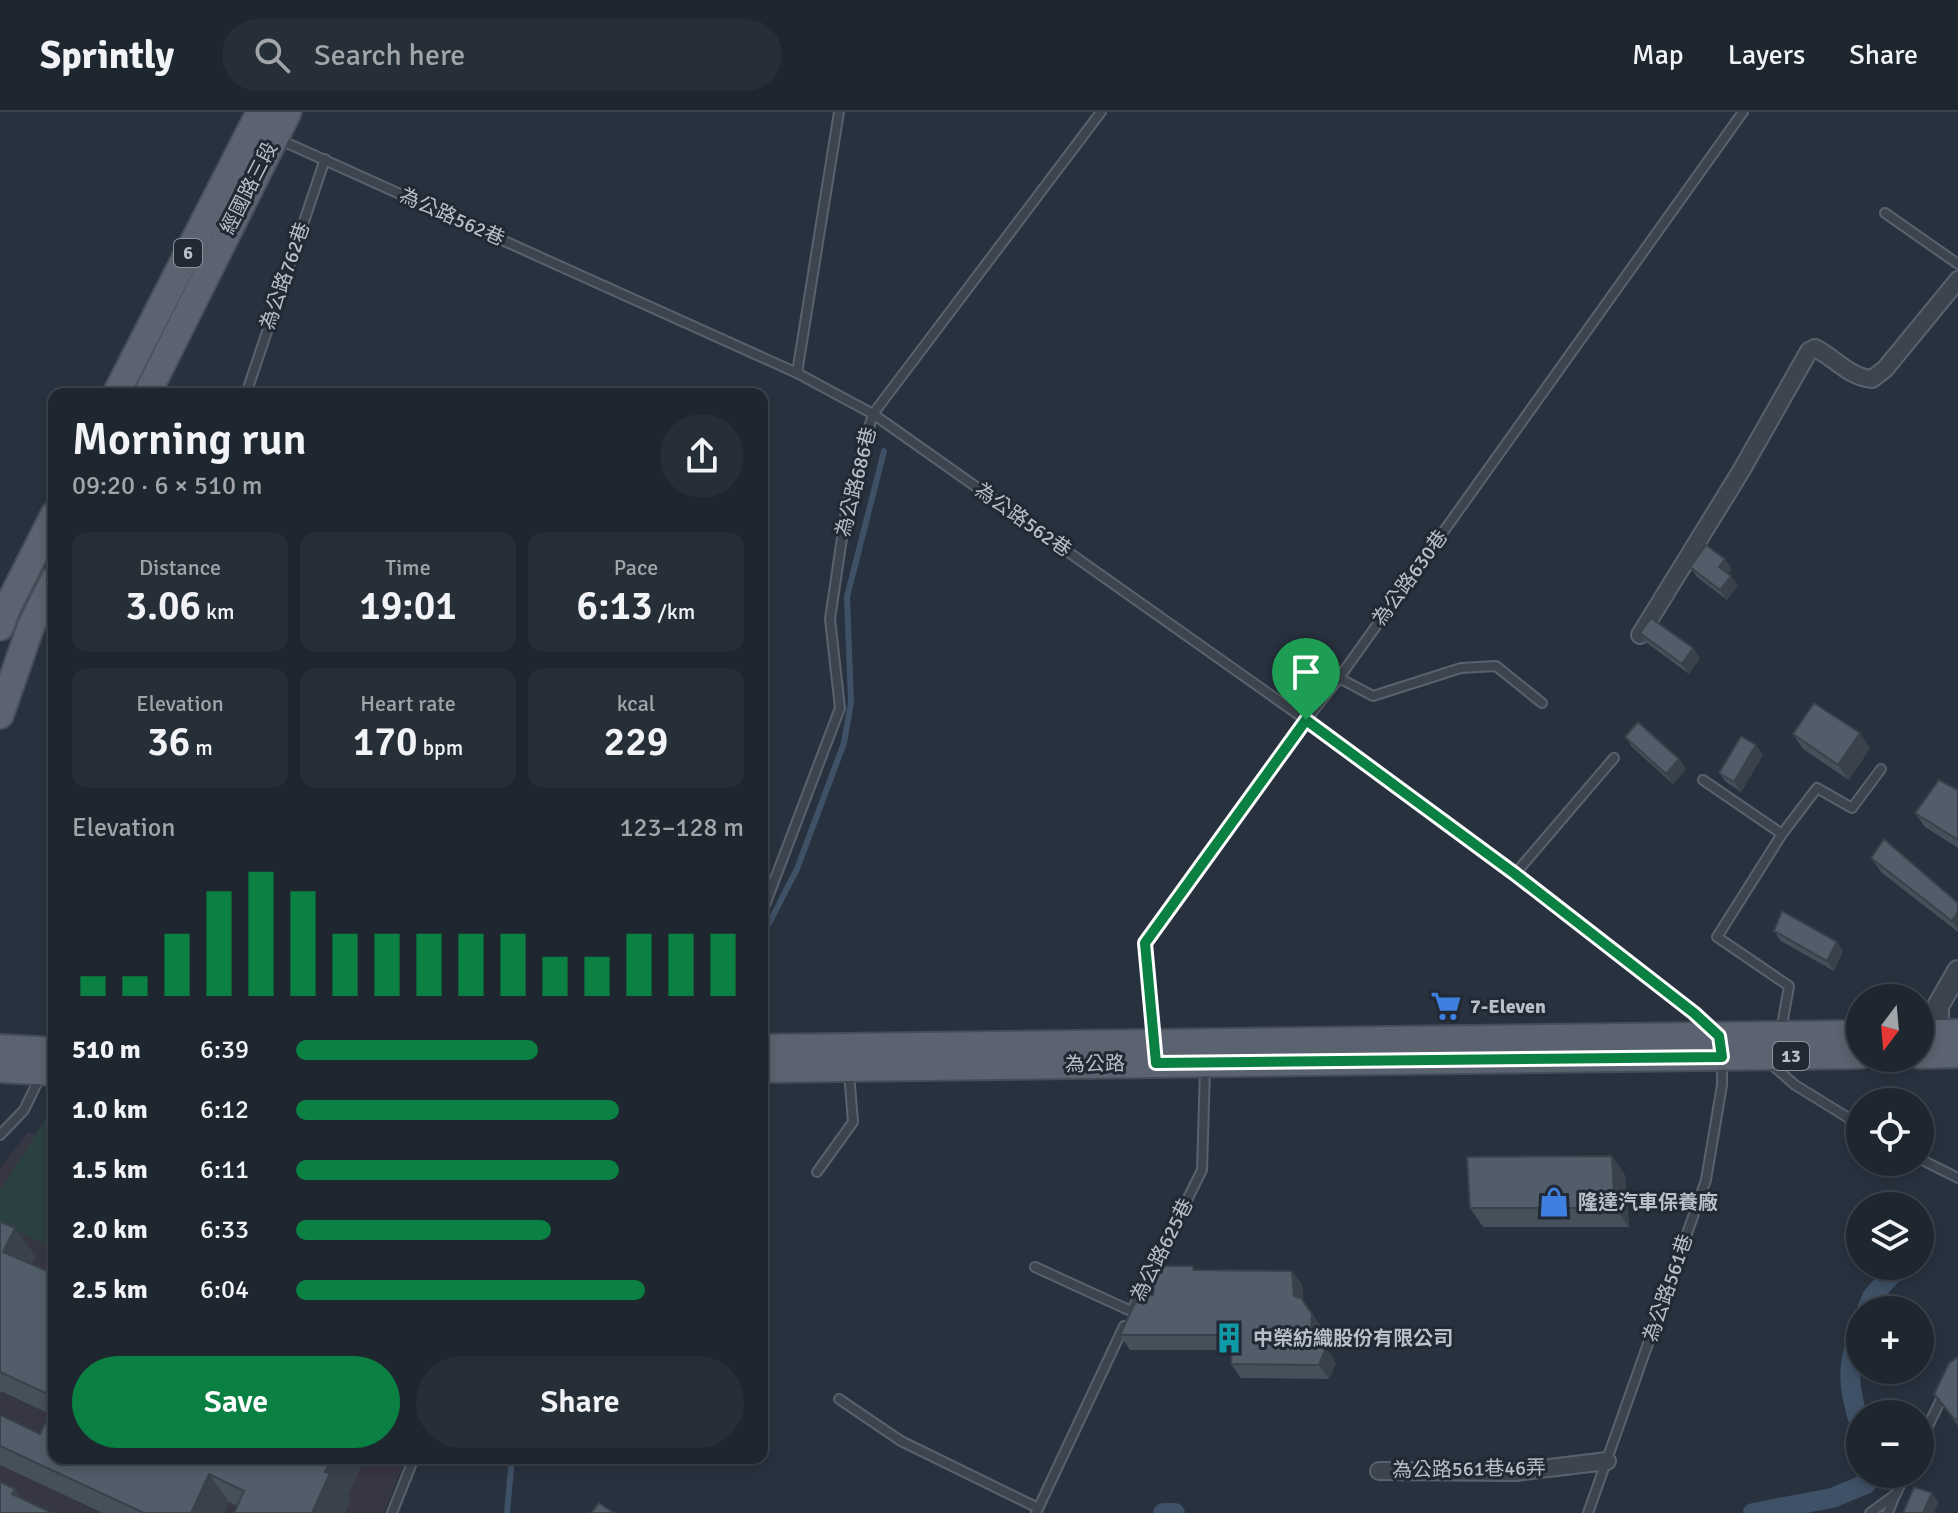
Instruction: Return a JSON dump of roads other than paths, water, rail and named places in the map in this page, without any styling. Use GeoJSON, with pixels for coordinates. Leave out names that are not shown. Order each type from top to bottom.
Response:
{"type":"FeatureCollection","features":[{"type":"Feature","properties":{"kind":"main road","name":"經國路三段"},"geometry":{"type":"LineString","coordinates":[[119,388],[262,126],[288,112]]}},
{"type":"Feature","properties":{"kind":"main road","name":"經國路三段"},"geometry":{"type":"LineString","coordinates":[[150,388],[262,126]]}},
{"type":"Feature","properties":{"kind":"main road"},"geometry":{"type":"LineString","coordinates":[[0,627],[48,527]]}},
{"type":"Feature","properties":{"kind":"main road"},"geometry":{"type":"LineString","coordinates":[[0,715],[31,626],[48,592]]}},
{"type":"Feature","properties":{"kind":"main road","name":"為公路"},"geometry":{"type":"LineString","coordinates":[[768,1048],[1205,1054],[1720,1047],[1780,1035],[1846,1034]]}},
{"type":"Feature","properties":{"kind":"main road","name":"為公路"},"geometry":{"type":"LineString","coordinates":[[1720,1047],[1762,1056],[1846,1055]]}},
{"type":"Feature","properties":{"kind":"main road"},"geometry":{"type":"LineString","coordinates":[[0,1048],[48,1057]]}},
{"type":"Feature","properties":{"kind":"main road","name":"為公路"},"geometry":{"type":"LineString","coordinates":[[768,1069],[1156,1053]]}},
{"type":"Feature","properties":{"kind":"main road"},"geometry":{"type":"LineString","coordinates":[[0,1069],[48,1057]]}},
{"type":"Feature","properties":{"kind":"street"},"geometry":{"type":"LineString","coordinates":[[1640,635],[1741,471],[1809,351],[1815,348],[1830,355],[1852,374],[1872,379],[1885,369],[1958,280]]}},
{"type":"Feature","properties":{"kind":"street"},"geometry":{"type":"LineString","coordinates":[[1939,1044],[1938,1006],[1958,971]]}},
{"type":"Feature","properties":{"kind":"street","name":"為公路561巷46弄"},"geometry":{"type":"LineString","coordinates":[[1379,1471],[1516,1472],[1607,1461]]}},
{"type":"Feature","properties":{"kind":"lane"},"geometry":{"type":"LineString","coordinates":[[797,373],[839,112]]}},
{"type":"Feature","properties":{"kind":"lane","name":"為公路686巷"},"geometry":{"type":"LineString","coordinates":[[768,897],[840,708],[830,619],[847,504],[873,414],[1101,112]]}},
{"type":"Feature","properties":{"kind":"lane","name":"為公路630巷"},"geometry":{"type":"LineString","coordinates":[[1156,1053],[1145,943],[1339,678],[1743,112]]}},
{"type":"Feature","properties":{"kind":"lane","name":"為公路562巷"},"geometry":{"type":"LineString","coordinates":[[262,126],[325,159],[797,373],[873,414],[1306,720],[1515,874],[1694,1013],[1720,1047]]}},
{"type":"Feature","properties":{"kind":"lane","name":"為公路762巷"},"geometry":{"type":"LineString","coordinates":[[248,388],[325,159]]}},
{"type":"Feature","properties":{"kind":"lane"},"geometry":{"type":"LineString","coordinates":[[1885,213],[1958,264]]}},
{"type":"Feature","properties":{"kind":"lane"},"geometry":{"type":"LineString","coordinates":[[1339,678],[1373,696],[1461,668],[1496,666],[1542,703]]}},
{"type":"Feature","properties":{"kind":"lane"},"geometry":{"type":"LineString","coordinates":[[1515,874],[1614,758]]}},
{"type":"Feature","properties":{"kind":"lane"},"geometry":{"type":"LineString","coordinates":[[1780,1035],[1789,986],[1717,937],[1782,834],[1817,788],[1852,808],[1881,769]]}},
{"type":"Feature","properties":{"kind":"lane"},"geometry":{"type":"LineString","coordinates":[[1703,780],[1782,834]]}},
{"type":"Feature","properties":{"kind":"lane","name":"為公路561巷"},"geometry":{"type":"LineString","coordinates":[[1588,1513],[1706,1180],[1722,1085],[1720,1047]]}},
{"type":"Feature","properties":{"kind":"lane","name":"為公路625巷"},"geometry":{"type":"LineString","coordinates":[[1037,1510],[1202,1170],[1205,1054]]}},
{"type":"Feature","properties":{"kind":"lane"},"geometry":{"type":"LineString","coordinates":[[1762,1056],[1795,1085],[1846,1116]]}},
{"type":"Feature","properties":{"kind":"lane"},"geometry":{"type":"LineString","coordinates":[[0,1135],[24,1110],[48,1061]]}},
{"type":"Feature","properties":{"kind":"lane"},"geometry":{"type":"LineString","coordinates":[[817,1172],[853,1122],[849,1068]]}},
{"type":"Feature","properties":{"kind":"lane"},"geometry":{"type":"LineString","coordinates":[[1934,1166],[1958,1178]]}},
{"type":"Feature","properties":{"kind":"lane"},"geometry":{"type":"LineString","coordinates":[[1035,1267],[1131,1311]]}},
{"type":"Feature","properties":{"kind":"lane"},"geometry":{"type":"LineString","coordinates":[[1934,1413],[1945,1389]]}},
{"type":"Feature","properties":{"kind":"lane"},"geometry":{"type":"LineString","coordinates":[[839,1399],[901,1441],[1037,1510]]}},
{"type":"Feature","properties":{"kind":"lane"},"geometry":{"type":"LineString","coordinates":[[392,1513],[412,1464]]}},
{"type":"Feature","properties":{"kind":"lane"},"geometry":{"type":"LineString","coordinates":[[1888,1513],[1899,1488]]}},
{"type":"Feature","properties":{"kind":"lane"},"geometry":{"type":"LineString","coordinates":[[1870,1513],[1896,1494]]}},
{"type":"Feature","properties":{"kind":"waterway"},"geometry":{"type":"LineString","coordinates":[[768,925],[797,869],[844,743],[851,702],[847,597],[884,451]]}},
{"type":"Feature","properties":{"kind":"waterway"},"geometry":{"type":"LineString","coordinates":[[1873,1296],[1887,1280]]}},
{"type":"Feature","properties":{"kind":"waterway"},"geometry":{"type":"LineString","coordinates":[[1851,1384],[1853,1400]]}},
{"type":"Feature","properties":{"kind":"waterway"},"geometry":{"type":"LineString","coordinates":[[507,1513],[511,1464]]}},
{"type":"Feature","properties":{"kind":"waterway"},"geometry":{"type":"LineString","coordinates":[[1753,1513],[1832,1498],[1856,1488]]}},
{"type":"Feature","properties":{"kind":"waterway"},"geometry":{"type":"LineString","coordinates":[[1163,1513],[1175,1513]]}},
{"type":"Feature","properties":{"kind":"place","name":"7-Eleven"},"geometry":{"type":"Point","coordinates":[1446,1006]}},
{"type":"Feature","properties":{"kind":"place","name":"隆達汽車保養廠"},"geometry":{"type":"Point","coordinates":[1554,1202]}},
{"type":"Feature","properties":{"kind":"place","name":"中榮紡織股份有限公司"},"geometry":{"type":"Point","coordinates":[1229,1338]}}]}
